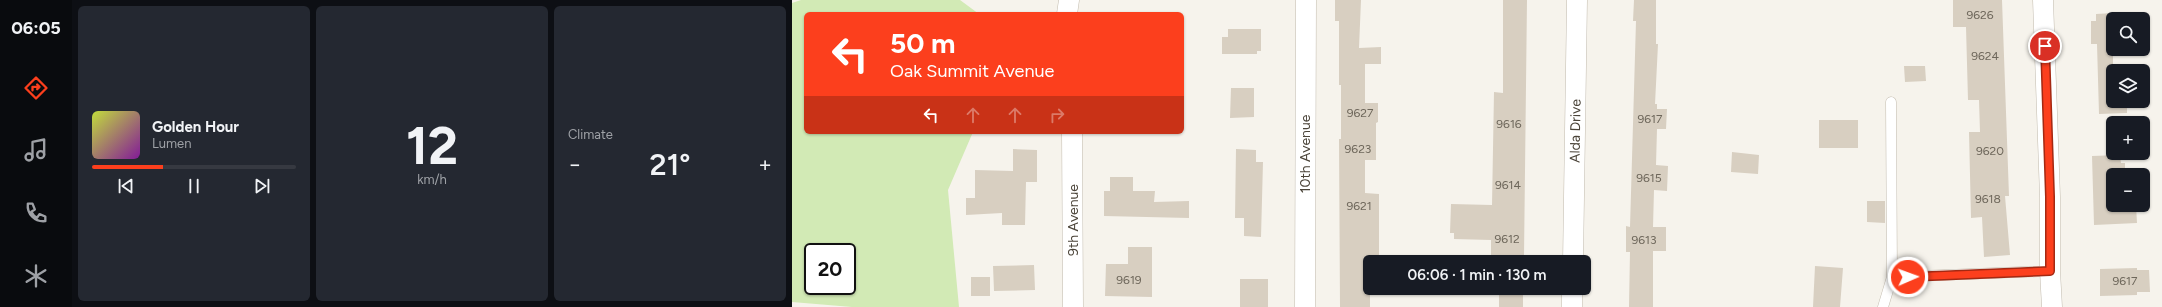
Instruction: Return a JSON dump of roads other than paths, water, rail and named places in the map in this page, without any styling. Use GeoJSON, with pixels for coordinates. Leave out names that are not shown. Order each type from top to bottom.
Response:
{"type":"FeatureCollection","features":[{"type":"Feature","properties":{"kind":"street"},"geometry":{"type":"LineString","coordinates":[[1067,12],[1069,0]]}},
{"type":"Feature","properties":{"kind":"street","name":"10th Avenue"},"geometry":{"type":"LineString","coordinates":[[1305,307],[1306,0]]}},
{"type":"Feature","properties":{"kind":"street","name":"Alda Drive"},"geometry":{"type":"LineString","coordinates":[[1573,255],[1577,0]]}},
{"type":"Feature","properties":{"kind":"street"},"geometry":{"type":"LineString","coordinates":[[2044,0],[2052,307]]}},
{"type":"Feature","properties":{"kind":"street","name":"9th Avenue"},"geometry":{"type":"LineString","coordinates":[[1072,134],[1073,307]]}},
{"type":"Feature","properties":{"kind":"street"},"geometry":{"type":"LineString","coordinates":[[1572,295],[1572,307]]}},
{"type":"Feature","properties":{"kind":"lane"},"geometry":{"type":"LineString","coordinates":[[1883,307],[1892,277],[1891,102]]}},
{"type":"Feature","properties":{"kind":"lane"},"geometry":{"type":"LineString","coordinates":[[1892,277],[2050,271]]}}]}
